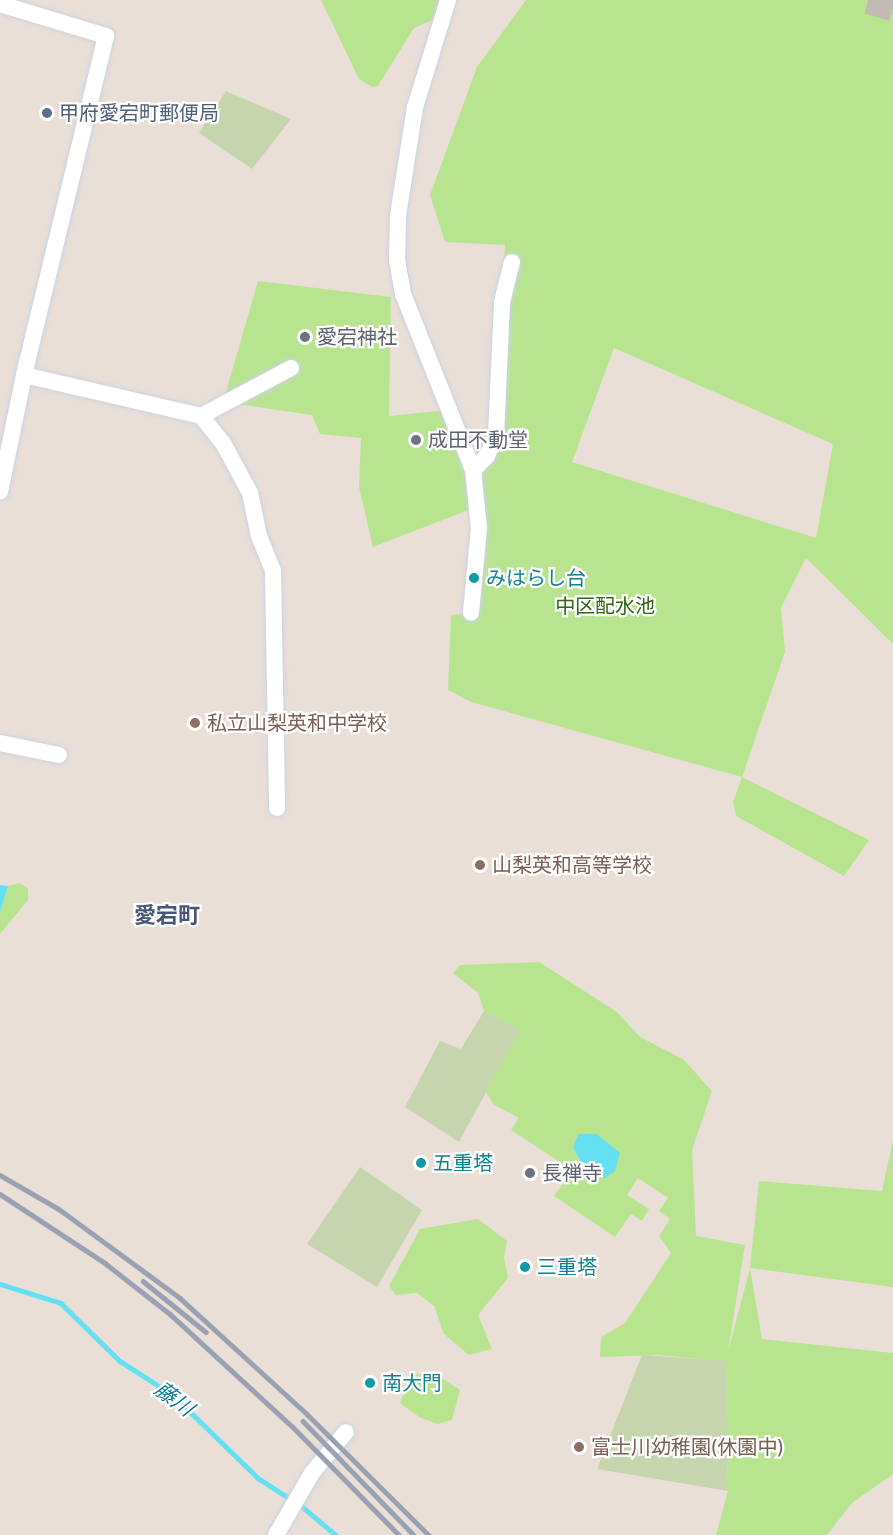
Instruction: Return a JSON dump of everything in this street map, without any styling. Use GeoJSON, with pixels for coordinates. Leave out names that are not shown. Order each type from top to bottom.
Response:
{"type":"FeatureCollection","features":[{"type":"Feature","properties":{"kind":"street"},"geometry":{"type":"LineString","coordinates":[[448,0],[415,107],[399,207],[397,260],[403,294],[473,470],[479,528],[471,613]]}},
{"type":"Feature","properties":{"kind":"street"},"geometry":{"type":"LineString","coordinates":[[0,4],[27,6],[106,36],[24,375],[0,492]]}},
{"type":"Feature","properties":{"kind":"street"},"geometry":{"type":"LineString","coordinates":[[473,470],[487,456],[496,435],[502,302],[512,262]]}},
{"type":"Feature","properties":{"kind":"street"},"geometry":{"type":"LineString","coordinates":[[201,416],[291,368]]}},
{"type":"Feature","properties":{"kind":"street"},"geometry":{"type":"LineString","coordinates":[[24,375],[201,416],[223,443],[250,493],[259,536],[273,571],[277,808]]}},
{"type":"Feature","properties":{"kind":"street"},"geometry":{"type":"LineString","coordinates":[[0,743],[59,755]]}},
{"type":"Feature","properties":{"kind":"street"},"geometry":{"type":"LineString","coordinates":[[276,1535],[302,1490],[346,1432]]}},
{"type":"Feature","properties":{"kind":"green space"},"geometry":{"type":"Polygon","coordinates":[[[321,0],[448,0],[442,16],[414,28],[378,86],[372,87],[359,79],[321,0]]]}},
{"type":"Feature","properties":{"kind":"green space","name":"中区配水池"},"geometry":{"type":"Polygon","coordinates":[[[526,0],[893,0],[893,644],[806,558],[781,608],[785,652],[742,777],[471,702],[448,690],[451,615],[471,613],[476,507],[373,547],[359,487],[361,438],[320,434],[312,415],[223,402],[258,281],[391,297],[389,416],[447,410],[473,470],[496,434],[505,245],[445,242],[430,195],[477,67],[526,0]],[[614,348],[572,462],[816,538],[833,444],[614,348]]]}},
{"type":"Feature","properties":{"kind":"green space"},"geometry":{"type":"Polygon","coordinates":[[[226,91],[291,119],[252,169],[199,133],[226,91]]]}},
{"type":"Feature","properties":{"kind":"green space"},"geometry":{"type":"Polygon","coordinates":[[[742,777],[869,840],[844,876],[736,816],[733,802],[742,777]]]}},
{"type":"Feature","properties":{"kind":"green space"},"geometry":{"type":"Polygon","coordinates":[[[19,883],[28,888],[28,900],[0,934],[0,912],[8,886],[19,883]]]}},
{"type":"Feature","properties":{"kind":"green space"},"geometry":{"type":"Polygon","coordinates":[[[539,962],[617,1012],[640,1037],[683,1059],[712,1091],[692,1150],[696,1236],[745,1245],[728,1352],[750,1268],[762,1339],[893,1353],[893,1474],[852,1503],[827,1535],[716,1535],[728,1491],[726,1362],[658,1355],[600,1357],[601,1337],[625,1323],[671,1253],[659,1236],[670,1219],[659,1211],[668,1198],[638,1178],[627,1195],[649,1209],[642,1221],[631,1214],[615,1237],[554,1196],[572,1170],[511,1130],[519,1118],[493,1104],[486,1092],[519,1030],[484,1011],[478,993],[453,973],[460,965],[539,962]]]}},
{"type":"Feature","properties":{"kind":"green space"},"geometry":{"type":"Polygon","coordinates":[[[484,1011],[520,1030],[459,1142],[405,1107],[440,1041],[461,1049],[484,1011]]]}},
{"type":"Feature","properties":{"kind":"green space"},"geometry":{"type":"Polygon","coordinates":[[[893,1140],[893,1287],[750,1268],[759,1181],[882,1191],[893,1140]]]}},
{"type":"Feature","properties":{"kind":"green space"},"geometry":{"type":"Polygon","coordinates":[[[360,1167],[422,1210],[377,1287],[307,1244],[360,1167]]]}},
{"type":"Feature","properties":{"kind":"green space"},"geometry":{"type":"Polygon","coordinates":[[[478,1219],[507,1241],[504,1258],[508,1278],[478,1315],[492,1349],[469,1355],[444,1334],[434,1306],[417,1293],[396,1295],[389,1286],[420,1229],[478,1219]]]}},
{"type":"Feature","properties":{"kind":"green space"},"geometry":{"type":"Polygon","coordinates":[[[642,1355],[726,1361],[728,1491],[597,1469],[642,1355]]]}},
{"type":"Feature","properties":{"kind":"green space"},"geometry":{"type":"Polygon","coordinates":[[[417,1374],[445,1380],[460,1390],[452,1420],[438,1424],[419,1417],[400,1403],[409,1382],[417,1374]]]}},
{"type":"Feature","properties":{"kind":"water"},"geometry":{"type":"Polygon","coordinates":[[[0,885],[8,886],[0,912],[0,885]]]}},
{"type":"Feature","properties":{"kind":"water"},"geometry":{"type":"Polygon","coordinates":[[[579,1134],[597,1134],[620,1153],[615,1171],[605,1178],[593,1175],[582,1164],[573,1147],[579,1134]]]}},
{"type":"Feature","properties":{"kind":"waterway","name":"藤川"},"geometry":{"type":"LineString","coordinates":[[0,1284],[61,1303],[120,1361],[173,1395],[258,1478],[292,1500]]}},
{"type":"Feature","properties":{"kind":"waterway","name":"藤川"},"geometry":{"type":"LineString","coordinates":[[299,1504],[336,1535]]}},
{"type":"Feature","properties":{"kind":"tunnel"},"geometry":{"type":"LineString","coordinates":[[868,0],[893,7]]}},
{"type":"Feature","properties":{"kind":"railway"},"geometry":{"type":"LineString","coordinates":[[0,1175],[59,1209],[180,1298],[307,1414],[429,1535]]}},
{"type":"Feature","properties":{"kind":"railway"},"geometry":{"type":"LineString","coordinates":[[0,1194],[105,1263],[170,1314],[293,1427],[399,1535]]}},
{"type":"Feature","properties":{"kind":"railway"},"geometry":{"type":"LineString","coordinates":[[143,1281],[206,1332]]}},
{"type":"Feature","properties":{"kind":"railway"},"geometry":{"type":"LineString","coordinates":[[303,1421],[414,1535]]}},
{"type":"Feature","properties":{"kind":"place","name":"甲府愛宕町郵便局"},"geometry":{"type":"Point","coordinates":[47,113]}},
{"type":"Feature","properties":{"kind":"place","name":"愛宕神社"},"geometry":{"type":"Point","coordinates":[305,337]}},
{"type":"Feature","properties":{"kind":"place","name":"成田不動堂"},"geometry":{"type":"Point","coordinates":[416,440]}},
{"type":"Feature","properties":{"kind":"place","name":"みはらし台"},"geometry":{"type":"Point","coordinates":[474,578]}},
{"type":"Feature","properties":{"kind":"place","name":"私立山梨英和中学校"},"geometry":{"type":"Point","coordinates":[195,723]}},
{"type":"Feature","properties":{"kind":"place","name":"山梨英和高等学校"},"geometry":{"type":"Point","coordinates":[480,865]}},
{"type":"Feature","properties":{"kind":"place","name":"五重塔"},"geometry":{"type":"Point","coordinates":[421,1163]}},
{"type":"Feature","properties":{"kind":"place","name":"長禅寺"},"geometry":{"type":"Point","coordinates":[530,1173]}},
{"type":"Feature","properties":{"kind":"place","name":"三重塔"},"geometry":{"type":"Point","coordinates":[525,1267]}},
{"type":"Feature","properties":{"kind":"place","name":"南大門"},"geometry":{"type":"Point","coordinates":[370,1383]}},
{"type":"Feature","properties":{"kind":"place","name":"富士川幼稚園(休園中)"},"geometry":{"type":"Point","coordinates":[579,1447]}},
{"type":"Feature","properties":{"kind":"district","name":"愛宕町"},"geometry":{"type":"Point","coordinates":[167,916]}}]}
